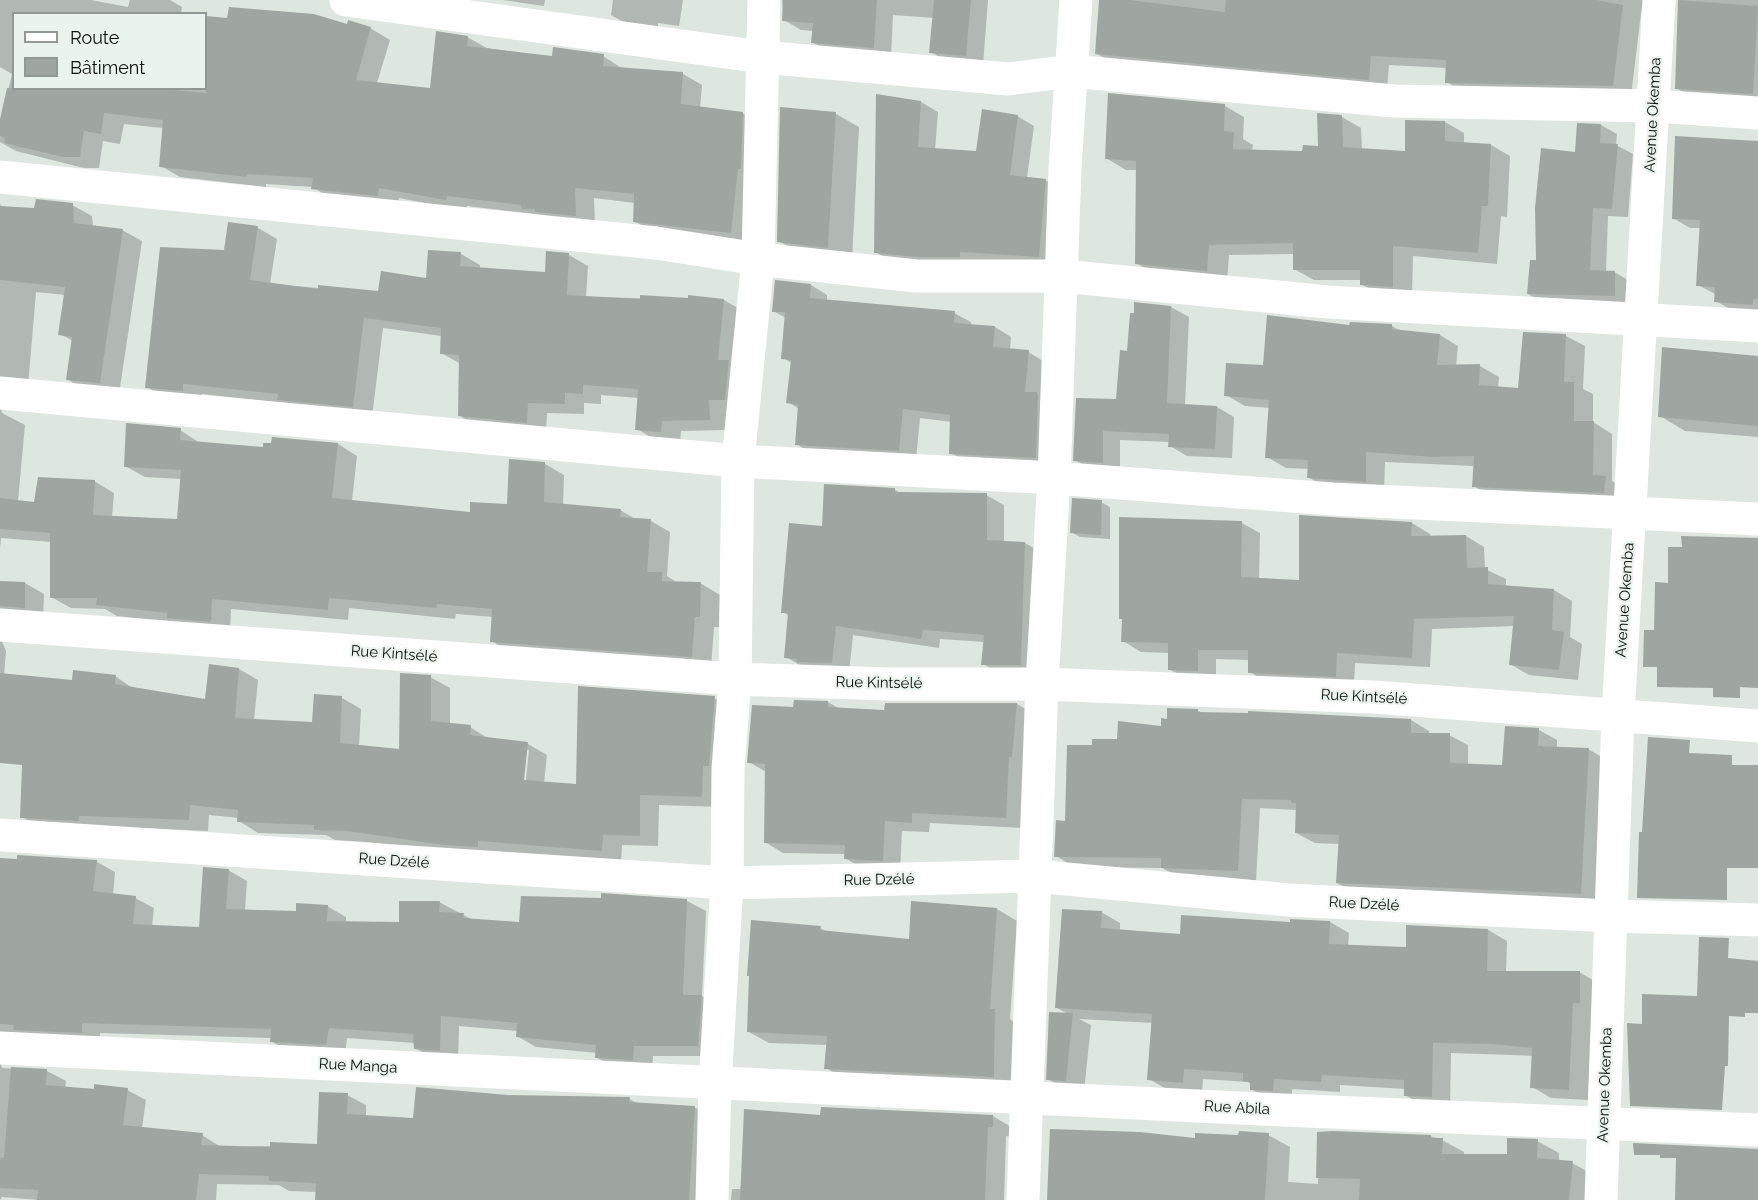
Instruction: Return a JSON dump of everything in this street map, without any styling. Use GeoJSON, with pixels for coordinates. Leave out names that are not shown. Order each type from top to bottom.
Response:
{"type":"FeatureCollection","features":[{"type":"Feature","properties":{"kind":"street"},"geometry":{"type":"LineString","coordinates":[[346,0],[762,57],[1008,79],[1071,71],[1394,101],[1654,106],[1758,113]]}},
{"type":"Feature","properties":{"kind":"street"},"geometry":{"type":"LineString","coordinates":[[712,1200],[715,1084],[727,883],[728,769],[735,679],[738,461],[758,258],[764,0]]}},
{"type":"Feature","properties":{"kind":"street"},"geometry":{"type":"LineString","coordinates":[[1023,1200],[1042,684],[1076,0]]}},
{"type":"Feature","properties":{"kind":"street","name":"Avenue Okemba"},"geometry":{"type":"LineString","coordinates":[[1601,1200],[1618,715],[1659,0]]}},
{"type":"Feature","properties":{"kind":"street"},"geometry":{"type":"LineString","coordinates":[[0,177],[656,243],[758,258],[916,276],[1062,276],[1328,302],[1758,326]]}},
{"type":"Feature","properties":{"kind":"street"},"geometry":{"type":"LineString","coordinates":[[0,393],[738,461],[1054,478],[1332,499],[1631,515],[1758,519]]}},
{"type":"Feature","properties":{"kind":"street","name":"Rue Kintsélé"},"geometry":{"type":"LineString","coordinates":[[0,626],[735,679],[890,684],[1042,684],[1374,697],[1758,726]]}},
{"type":"Feature","properties":{"kind":"street","name":"Rue Dzélé"},"geometry":{"type":"LineString","coordinates":[[0,835],[727,883],[1035,876],[1288,900],[1610,916],[1758,920]]}},
{"type":"Feature","properties":{"kind":"street","name":"Rue Manga"},"geometry":{"type":"LineString","coordinates":[[0,1048],[715,1084]]}},
{"type":"Feature","properties":{"kind":"street","name":"Rue Abila"},"geometry":{"type":"LineString","coordinates":[[715,1084],[1028,1096],[1260,1109],[1758,1130]]}},
{"type":"Feature","properties":{"kind":"building"},"geometry":{"type":"Polygon","coordinates":[[[783,0],[877,0],[874,48],[811,43],[813,23],[782,21],[783,0]]]}},
{"type":"Feature","properties":{"kind":"building"},"geometry":{"type":"Polygon","coordinates":[[[934,0],[971,0],[966,56],[929,53],[934,0]]]}},
{"type":"Feature","properties":{"kind":"building"},"geometry":{"type":"Polygon","coordinates":[[[1099,0],[1130,0],[1225,12],[1226,0],[1597,0],[1623,5],[1613,86],[1445,83],[1446,60],[1371,56],[1369,80],[1095,54],[1099,0]]]}},
{"type":"Feature","properties":{"kind":"building"},"geometry":{"type":"Polygon","coordinates":[[[1678,0],[1758,6],[1753,94],[1675,89],[1678,0]]]}},
{"type":"Feature","properties":{"kind":"building"},"geometry":{"type":"Polygon","coordinates":[[[229,7],[314,14],[347,24],[348,20],[371,27],[356,80],[430,88],[436,31],[468,36],[467,46],[552,56],[553,47],[604,54],[603,66],[683,72],[681,104],[743,112],[741,169],[738,169],[731,233],[633,222],[634,194],[575,188],[576,216],[535,212],[535,209],[522,209],[521,205],[447,196],[446,200],[379,188],[378,196],[311,189],[313,178],[247,174],[246,177],[159,167],[163,120],[104,113],[101,134],[84,131],[80,157],[63,157],[4,143],[5,138],[0,136],[0,119],[7,88],[12,88],[12,90],[173,90],[206,93],[207,16],[227,18],[229,7]]]}},
{"type":"Feature","properties":{"kind":"building"},"geometry":{"type":"Polygon","coordinates":[[[1108,93],[1225,104],[1224,131],[1234,132],[1233,149],[1302,151],[1303,145],[1318,146],[1317,113],[1342,115],[1343,147],[1405,151],[1405,120],[1445,121],[1445,141],[1491,144],[1488,206],[1482,206],[1478,253],[1393,246],[1393,287],[1360,285],[1360,270],[1293,270],[1293,243],[1209,245],[1207,271],[1135,264],[1136,161],[1105,159],[1108,93]]]}},
{"type":"Feature","properties":{"kind":"building"},"geometry":{"type":"Polygon","coordinates":[[[876,94],[921,101],[918,147],[976,151],[982,109],[1018,115],[1010,175],[1046,179],[1039,257],[960,252],[960,257],[917,257],[874,253],[876,94]]]}},
{"type":"Feature","properties":{"kind":"building"},"geometry":{"type":"Polygon","coordinates":[[[780,107],[836,112],[828,248],[777,242],[780,107]]]}},
{"type":"Feature","properties":{"kind":"building"},"geometry":{"type":"Polygon","coordinates":[[[1577,123],[1601,124],[1600,143],[1618,144],[1612,209],[1593,208],[1590,270],[1615,271],[1615,296],[1527,294],[1530,260],[1536,260],[1535,208],[1541,148],[1575,152],[1577,123]]]}},
{"type":"Feature","properties":{"kind":"building"},"geometry":{"type":"Polygon","coordinates":[[[1675,136],[1758,141],[1758,299],[1753,299],[1753,305],[1714,302],[1715,287],[1696,286],[1700,220],[1672,219],[1675,136]]]}},
{"type":"Feature","properties":{"kind":"building"},"geometry":{"type":"Polygon","coordinates":[[[36,199],[73,203],[74,223],[123,229],[100,383],[66,380],[72,337],[58,335],[65,287],[0,280],[0,206],[34,208],[36,199]]]}},
{"type":"Feature","properties":{"kind":"building"},"geometry":{"type":"Polygon","coordinates":[[[228,222],[258,226],[250,280],[318,289],[318,285],[378,291],[381,271],[426,278],[428,250],[461,252],[460,266],[545,272],[546,251],[569,253],[567,295],[640,299],[640,295],[688,298],[688,295],[724,299],[718,360],[729,360],[725,400],[709,400],[710,420],[662,421],[661,432],[635,430],[638,389],[583,385],[583,394],[565,393],[565,404],[528,403],[527,423],[458,416],[459,355],[440,354],[441,328],[364,318],[353,407],[277,400],[278,394],[183,384],[183,391],[145,388],[160,247],[224,250],[228,222]]]}},
{"type":"Feature","properties":{"kind":"building"},"geometry":{"type":"Polygon","coordinates":[[[775,280],[811,284],[810,298],[955,311],[954,323],[995,326],[993,347],[1029,350],[1025,392],[1037,392],[1038,396],[1036,458],[949,454],[950,415],[903,409],[899,451],[795,445],[798,405],[786,403],[791,360],[781,359],[785,312],[772,312],[775,280]]]}},
{"type":"Feature","properties":{"kind":"building"},"geometry":{"type":"Polygon","coordinates":[[[1134,302],[1171,306],[1167,403],[1217,406],[1215,449],[1168,447],[1169,434],[1103,431],[1103,463],[1073,461],[1076,398],[1116,399],[1120,350],[1127,351],[1130,313],[1134,313],[1134,302]]]}},
{"type":"Feature","properties":{"kind":"building"},"geometry":{"type":"Polygon","coordinates":[[[1267,315],[1349,325],[1350,322],[1392,324],[1392,329],[1440,334],[1437,365],[1480,364],[1479,385],[1518,388],[1523,332],[1566,334],[1564,382],[1574,382],[1574,421],[1594,421],[1593,475],[1606,476],[1604,493],[1472,487],[1474,456],[1433,457],[1366,452],[1366,482],[1307,478],[1308,460],[1265,458],[1269,400],[1224,396],[1226,363],[1263,365],[1267,315]]]}},
{"type":"Feature","properties":{"kind":"building"},"geometry":{"type":"Polygon","coordinates":[[[1662,347],[1758,356],[1758,426],[1658,417],[1662,347]]]}},
{"type":"Feature","properties":{"kind":"building"},"geometry":{"type":"Polygon","coordinates":[[[126,423],[181,428],[180,440],[263,447],[263,443],[271,443],[272,437],[338,443],[332,498],[470,512],[470,502],[507,504],[509,459],[545,462],[544,502],[621,509],[620,517],[651,519],[647,572],[662,572],[662,581],[701,582],[700,617],[695,617],[692,657],[490,642],[492,609],[437,604],[436,608],[329,598],[328,610],[212,599],[211,622],[167,618],[167,613],[96,605],[97,598],[50,598],[50,533],[0,529],[0,498],[34,502],[38,477],[95,480],[93,515],[177,519],[181,470],[124,467],[126,423]]]}},
{"type":"Feature","properties":{"kind":"building"},"geometry":{"type":"Polygon","coordinates":[[[824,484],[895,488],[895,492],[987,493],[987,540],[1025,542],[1021,665],[981,665],[984,635],[923,630],[921,639],[836,626],[832,663],[797,662],[797,659],[784,658],[788,613],[781,613],[789,523],[822,526],[824,484]]]}},
{"type":"Feature","properties":{"kind":"building"},"geometry":{"type":"Polygon","coordinates":[[[1072,498],[1102,500],[1101,535],[1070,533],[1072,498]]]}},
{"type":"Feature","properties":{"kind":"building"},"geometry":{"type":"Polygon","coordinates":[[[1299,515],[1412,522],[1411,536],[1466,535],[1467,568],[1488,567],[1488,584],[1554,589],[1552,630],[1564,632],[1559,670],[1509,665],[1514,616],[1414,619],[1412,658],[1337,653],[1336,677],[1248,673],[1248,650],[1198,650],[1198,671],[1168,670],[1168,643],[1121,642],[1119,517],[1242,521],[1241,577],[1299,580],[1299,515]]]}},
{"type":"Feature","properties":{"kind":"building"},"geometry":{"type":"Polygon","coordinates":[[[1681,536],[1758,538],[1758,688],[1740,687],[1740,698],[1713,697],[1713,688],[1657,687],[1657,667],[1643,667],[1644,630],[1654,630],[1655,582],[1668,583],[1668,547],[1682,547],[1681,536]]]}},
{"type":"Feature","properties":{"kind":"building"},"geometry":{"type":"Polygon","coordinates":[[[0,581],[25,582],[25,608],[0,606],[0,581]]]}},
{"type":"Feature","properties":{"kind":"building"},"geometry":{"type":"Polygon","coordinates":[[[209,664],[239,668],[235,718],[312,722],[314,694],[342,696],[340,743],[399,749],[400,673],[431,675],[431,721],[471,725],[470,735],[528,742],[524,780],[576,784],[578,686],[715,696],[709,766],[703,766],[702,797],[640,795],[640,836],[603,835],[602,851],[478,841],[478,847],[444,845],[347,831],[314,830],[314,825],[237,822],[238,810],[190,805],[189,820],[79,816],[78,821],[20,818],[22,765],[0,763],[0,673],[72,680],[73,670],[116,675],[115,684],[205,699],[209,664]]]}},
{"type":"Feature","properties":{"kind":"building"},"geometry":{"type":"Polygon","coordinates":[[[794,700],[828,701],[828,707],[884,710],[885,703],[1017,703],[1012,757],[1009,757],[1006,818],[912,813],[912,823],[885,821],[883,861],[844,859],[845,845],[764,843],[765,764],[747,763],[752,705],[793,707],[794,700]]]}},
{"type":"Feature","properties":{"kind":"building"},"geometry":{"type":"Polygon","coordinates":[[[1167,708],[1198,709],[1198,712],[1248,713],[1248,711],[1411,719],[1411,733],[1450,733],[1450,763],[1502,765],[1505,726],[1539,728],[1538,746],[1589,748],[1581,894],[1336,883],[1339,835],[1295,833],[1296,803],[1291,803],[1291,800],[1242,799],[1238,871],[1161,868],[1161,858],[1054,857],[1056,820],[1065,821],[1067,745],[1092,745],[1092,739],[1117,739],[1118,721],[1161,726],[1161,718],[1167,719],[1167,708]]]}},
{"type":"Feature","properties":{"kind":"building"},"geometry":{"type":"Polygon","coordinates":[[[1648,737],[1690,740],[1689,753],[1732,755],[1732,765],[1758,765],[1758,868],[1727,868],[1727,900],[1637,898],[1639,832],[1642,832],[1648,737]]]}},
{"type":"Feature","properties":{"kind":"building"},"geometry":{"type":"Polygon","coordinates":[[[17,855],[97,860],[93,891],[136,896],[133,924],[199,927],[203,867],[229,869],[226,909],[296,911],[296,903],[328,905],[327,921],[399,922],[399,901],[440,901],[439,912],[464,913],[463,918],[519,922],[521,896],[601,898],[601,893],[687,899],[683,995],[702,995],[698,1046],[634,1046],[633,1060],[595,1058],[596,1045],[516,1037],[517,1023],[441,1016],[440,1051],[414,1049],[413,1034],[329,1028],[326,1045],[270,1042],[271,1029],[82,1023],[82,1033],[13,1030],[14,1025],[0,1024],[0,858],[17,859],[17,855]]]}},
{"type":"Feature","properties":{"kind":"building"},"geometry":{"type":"Polygon","coordinates":[[[911,901],[997,908],[990,1009],[995,1009],[994,1077],[824,1069],[827,1036],[747,1032],[749,976],[747,976],[751,920],[821,926],[820,930],[909,939],[911,901]]]}},
{"type":"Feature","properties":{"kind":"building"},"geometry":{"type":"Polygon","coordinates":[[[1062,909],[1102,911],[1101,928],[1180,934],[1181,915],[1290,922],[1290,919],[1330,921],[1329,944],[1406,947],[1406,925],[1488,929],[1487,971],[1580,971],[1580,1003],[1573,1003],[1569,1090],[1530,1088],[1532,1048],[1492,1044],[1433,1043],[1432,1097],[1404,1096],[1404,1080],[1322,1075],[1321,1082],[1274,1079],[1273,1091],[1250,1090],[1250,1082],[1243,1081],[1243,1073],[1184,1069],[1183,1083],[1147,1080],[1152,1014],[1055,1008],[1062,909]]]}},
{"type":"Feature","properties":{"kind":"building"},"geometry":{"type":"Polygon","coordinates":[[[1699,937],[1729,938],[1728,958],[1758,961],[1758,1013],[1745,1013],[1745,1017],[1729,1016],[1728,1066],[1725,1066],[1722,1110],[1630,1106],[1627,1023],[1642,1024],[1642,994],[1697,996],[1699,937]]]}},
{"type":"Feature","properties":{"kind":"building"},"geometry":{"type":"Polygon","coordinates":[[[1049,1012],[1073,1013],[1066,1081],[1046,1080],[1049,1012]]]}},
{"type":"Feature","properties":{"kind":"building"},"geometry":{"type":"Polygon","coordinates":[[[11,1067],[47,1069],[46,1085],[94,1089],[94,1084],[128,1088],[123,1125],[203,1133],[201,1145],[270,1147],[270,1142],[317,1144],[319,1092],[348,1093],[347,1114],[413,1118],[416,1087],[508,1095],[630,1097],[629,1102],[695,1106],[689,1200],[315,1200],[316,1183],[269,1181],[269,1176],[199,1174],[196,1200],[37,1200],[38,1190],[0,1188],[0,1158],[4,1158],[11,1067]]]}},
{"type":"Feature","properties":{"kind":"building"},"geometry":{"type":"Polygon","coordinates":[[[821,1107],[993,1115],[993,1127],[988,1127],[985,1200],[740,1200],[744,1109],[820,1115],[821,1107]]]}},
{"type":"Feature","properties":{"kind":"building"},"geometry":{"type":"Polygon","coordinates":[[[1050,1129],[1140,1132],[1195,1138],[1195,1133],[1238,1135],[1239,1131],[1269,1133],[1265,1200],[1047,1200],[1050,1129]]]}},
{"type":"Feature","properties":{"kind":"building"},"geometry":{"type":"Polygon","coordinates":[[[1317,1132],[1431,1135],[1431,1138],[1443,1138],[1442,1154],[1507,1154],[1507,1138],[1538,1139],[1537,1158],[1573,1161],[1569,1200],[1359,1200],[1360,1179],[1316,1178],[1317,1132]]]}},
{"type":"Feature","properties":{"kind":"building"},"geometry":{"type":"Polygon","coordinates":[[[1633,1143],[1758,1149],[1758,1200],[1675,1200],[1676,1158],[1660,1158],[1660,1155],[1634,1155],[1633,1143]]]}}]}
